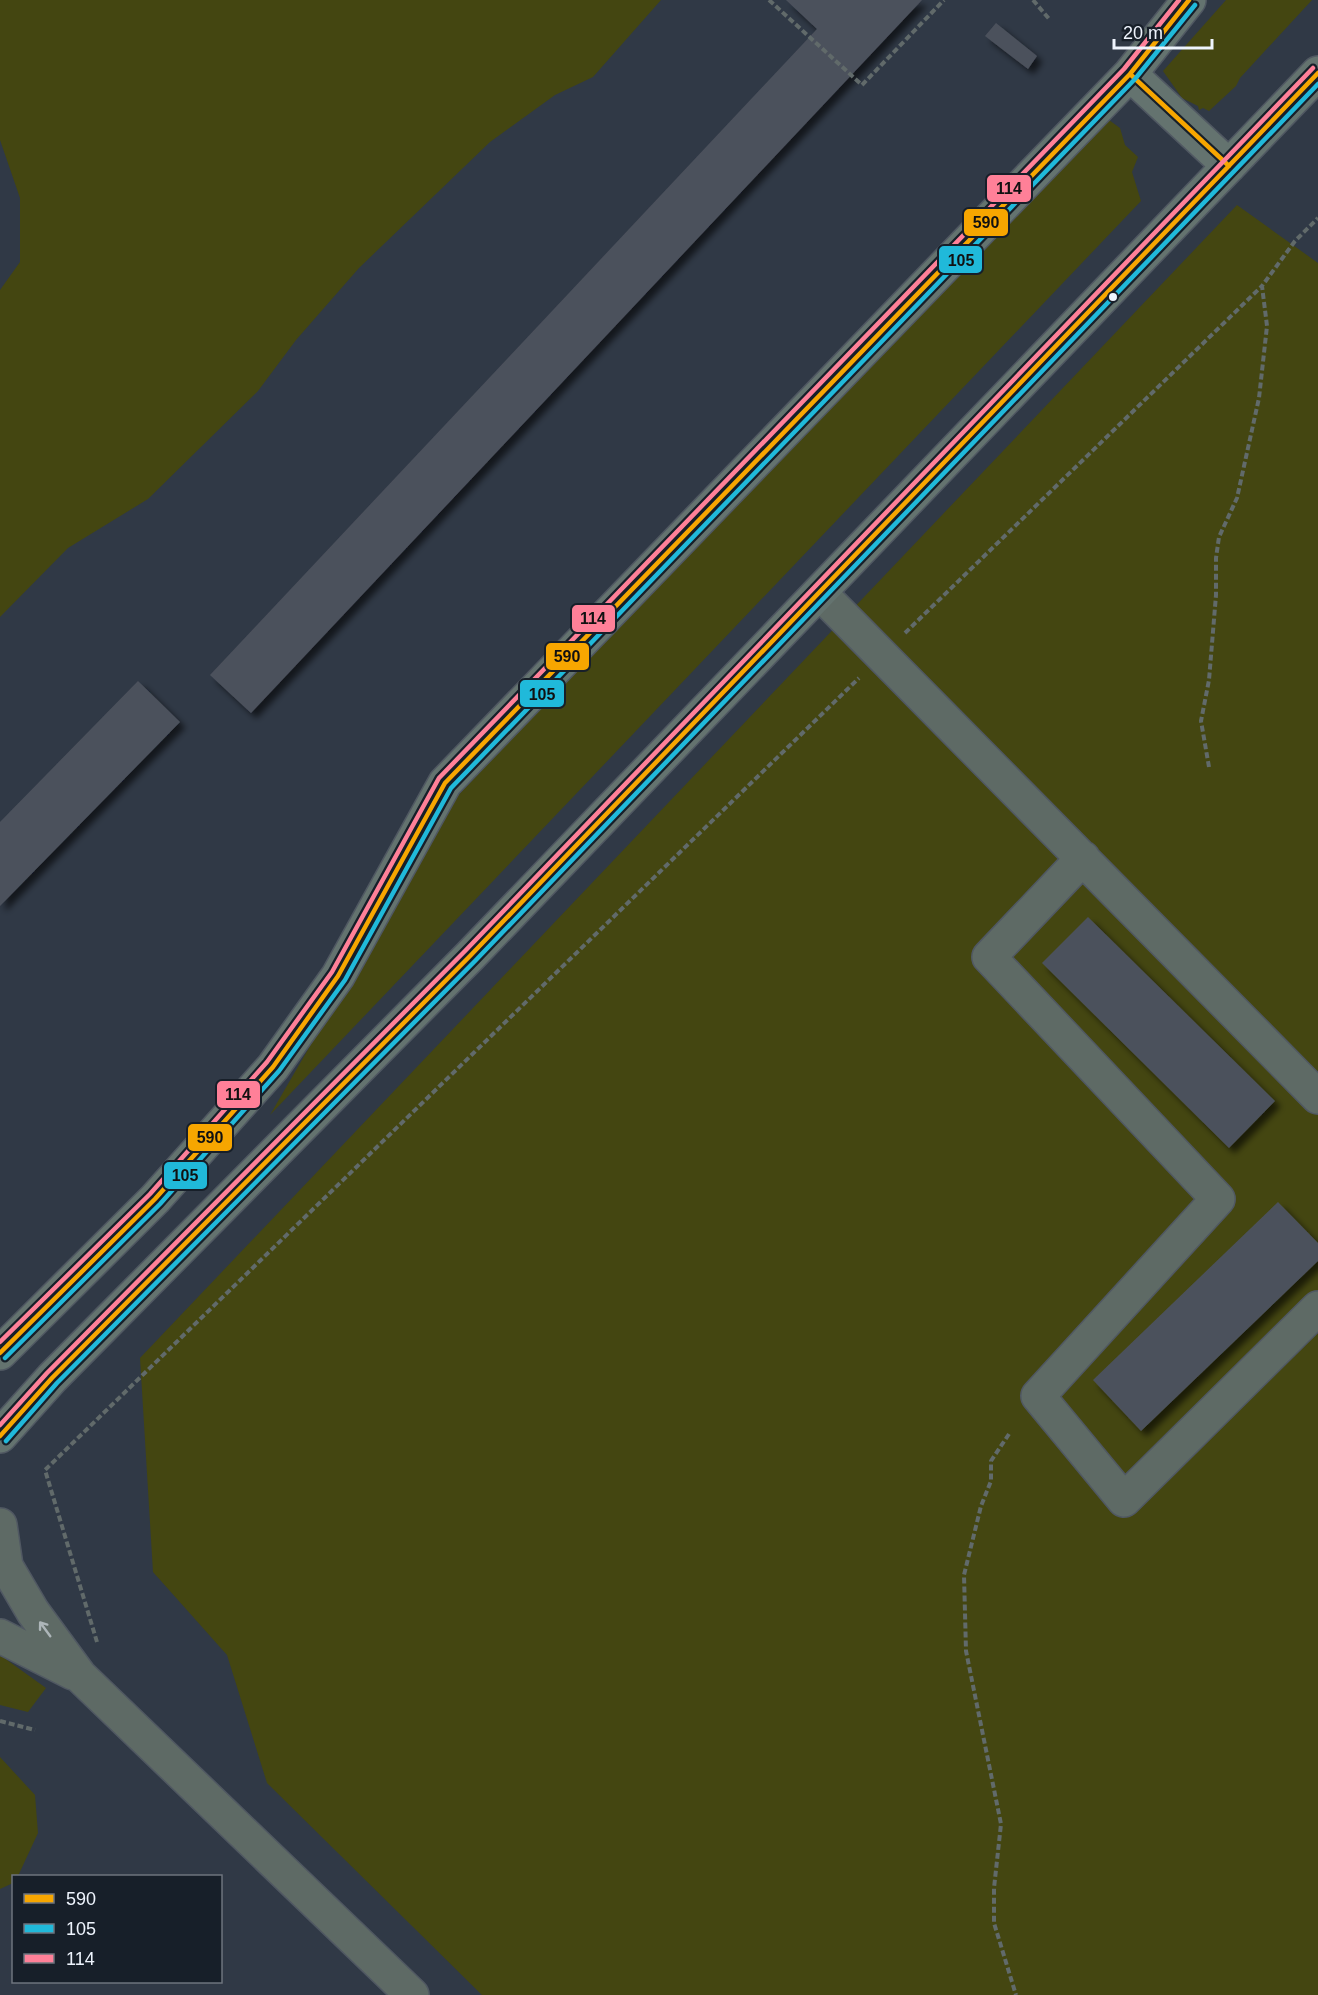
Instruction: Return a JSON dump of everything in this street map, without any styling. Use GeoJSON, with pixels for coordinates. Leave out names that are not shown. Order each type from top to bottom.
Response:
{"type":"FeatureCollection","features":[{"type":"Feature","properties":{"kind":"main road"},"geometry":{"type":"LineString","coordinates":[[0,1353],[155,1199],[273,1067],[338,976],[446,783],[1130,74],[1189,0]]}},
{"type":"Feature","properties":{"kind":"main road"},"geometry":{"type":"LineString","coordinates":[[0,1436],[52,1378],[470,956],[1318,73]]}},
{"type":"Feature","properties":{"kind":"main road"},"geometry":{"type":"LineString","coordinates":[[1130,74],[1229,166]]}},
{"type":"Feature","properties":{"kind":"street"},"geometry":{"type":"LineString","coordinates":[[820,593],[1318,1097]]}},
{"type":"Feature","properties":{"kind":"street"},"geometry":{"type":"LineString","coordinates":[[1083,858],[989,957],[1218,1199],[1038,1396],[1124,1500],[1318,1308]]}},
{"type":"Feature","properties":{"kind":"street"},"geometry":{"type":"LineString","coordinates":[[0,1525],[6,1566],[33,1612],[80,1676],[412,1995]]}},
{"type":"Feature","properties":{"kind":"street"},"geometry":{"type":"LineString","coordinates":[[0,1636],[80,1676]]}},
{"type":"Feature","properties":{"kind":"path"},"geometry":{"type":"LineString","coordinates":[[769,0],[862,85],[944,0]]}},
{"type":"Feature","properties":{"kind":"path"},"geometry":{"type":"LineString","coordinates":[[1033,0],[1050,20]]}},
{"type":"Feature","properties":{"kind":"path"},"geometry":{"type":"LineString","coordinates":[[100,1651],[45,1470],[1262,286],[1295,241],[1318,218]]}},
{"type":"Feature","properties":{"kind":"path"},"geometry":{"type":"LineString","coordinates":[[1209,767],[1201,721],[1210,669],[1216,595],[1216,558],[1219,537],[1237,498],[1259,398],[1267,326],[1262,286]]}},
{"type":"Feature","properties":{"kind":"path"},"geometry":{"type":"LineString","coordinates":[[1009,1434],[991,1461],[991,1481],[981,1506],[963,1575],[966,1652],[1001,1824],[994,1888],[994,1923],[1016,1995]]}},
{"type":"Feature","properties":{"kind":"path"},"geometry":{"type":"LineString","coordinates":[[0,1721],[35,1730]]}},
{"type":"Feature","properties":{"kind":"shaded area"},"geometry":{"type":"Polygon","coordinates":[[[0,0],[661,0],[593,77],[555,95],[490,142],[359,268],[296,340],[258,391],[148,499],[68,548],[0,617],[0,290],[20,262],[20,198],[0,140],[0,0]]]}},
{"type":"Feature","properties":{"kind":"shaded area"},"geometry":{"type":"Polygon","coordinates":[[[1226,0],[1312,0],[1240,78],[1236,86],[1209,111],[1203,108],[1199,110],[1198,106],[1182,98],[1163,71],[1226,0]]]}},
{"type":"Feature","properties":{"kind":"shaded area"},"geometry":{"type":"Polygon","coordinates":[[[1102,115],[1120,128],[1125,145],[1138,157],[1132,172],[1141,201],[270,1115],[451,803],[1102,115]]]}},
{"type":"Feature","properties":{"kind":"shaded area"},"geometry":{"type":"Polygon","coordinates":[[[1237,205],[1318,263],[1318,1995],[482,1995],[267,1783],[227,1655],[153,1572],[140,1358],[1237,205]]]}},
{"type":"Feature","properties":{"kind":"shaded area"},"geometry":{"type":"Polygon","coordinates":[[[0,1655],[46,1688],[28,1712],[0,1705],[0,1655]]]}},
{"type":"Feature","properties":{"kind":"shaded area"},"geometry":{"type":"Polygon","coordinates":[[[0,1757],[35,1795],[38,1833],[18,1875],[12,1875],[12,1883],[0,1889],[0,1757]]]}},
{"type":"Feature","properties":{"kind":"building"},"geometry":{"type":"Polygon","coordinates":[[[786,0],[922,0],[251,713],[210,675],[817,29],[786,0]]]}},
{"type":"Feature","properties":{"kind":"building"},"geometry":{"type":"Polygon","coordinates":[[[996,23],[1037,56],[1028,69],[985,36],[996,23]]]}},
{"type":"Feature","properties":{"kind":"building"},"geometry":{"type":"Polygon","coordinates":[[[138,681],[180,722],[0,906],[0,822],[138,681]]]}},
{"type":"Feature","properties":{"kind":"building"},"geometry":{"type":"Polygon","coordinates":[[[1088,917],[1275,1101],[1229,1148],[1042,963],[1088,917]]]}},
{"type":"Feature","properties":{"kind":"building"},"geometry":{"type":"Polygon","coordinates":[[[1278,1202],[1318,1243],[1318,1261],[1141,1431],[1093,1380],[1278,1202]]]}},
{"type":"Feature","properties":{"kind":"transit line","name":"114"},"geometry":{"type":"LineString","coordinates":[[0,1342],[150,1194],[267,1062],[332,972],[439,778],[1124,69],[1179,0]]}},
{"type":"Feature","properties":{"kind":"transit line","name":"590"},"geometry":{"type":"LineString","coordinates":[[0,1353],[155,1199],[273,1067],[338,976],[445,783],[1130,74],[1189,0]]}},
{"type":"Feature","properties":{"kind":"transit line","name":"105"},"geometry":{"type":"LineString","coordinates":[[5,1358],[160,1204],[279,1071],[345,980],[451,788],[1135,79],[1195,5]]}},
{"type":"Feature","properties":{"kind":"transit line","name":"114"},"geometry":{"type":"LineString","coordinates":[[0,1425],[47,1373],[465,951],[1313,68]]}},
{"type":"Feature","properties":{"kind":"transit line","name":"590"},"geometry":{"type":"LineString","coordinates":[[0,1436],[52,1378],[470,956],[1318,73]]}},
{"type":"Feature","properties":{"kind":"transit line","name":"590"},"geometry":{"type":"LineString","coordinates":[[1130,74],[1229,166]]}},
{"type":"Feature","properties":{"kind":"transit line","name":"105"},"geometry":{"type":"LineString","coordinates":[[6,1441],[57,1383],[475,961],[1318,84]]}}]}
